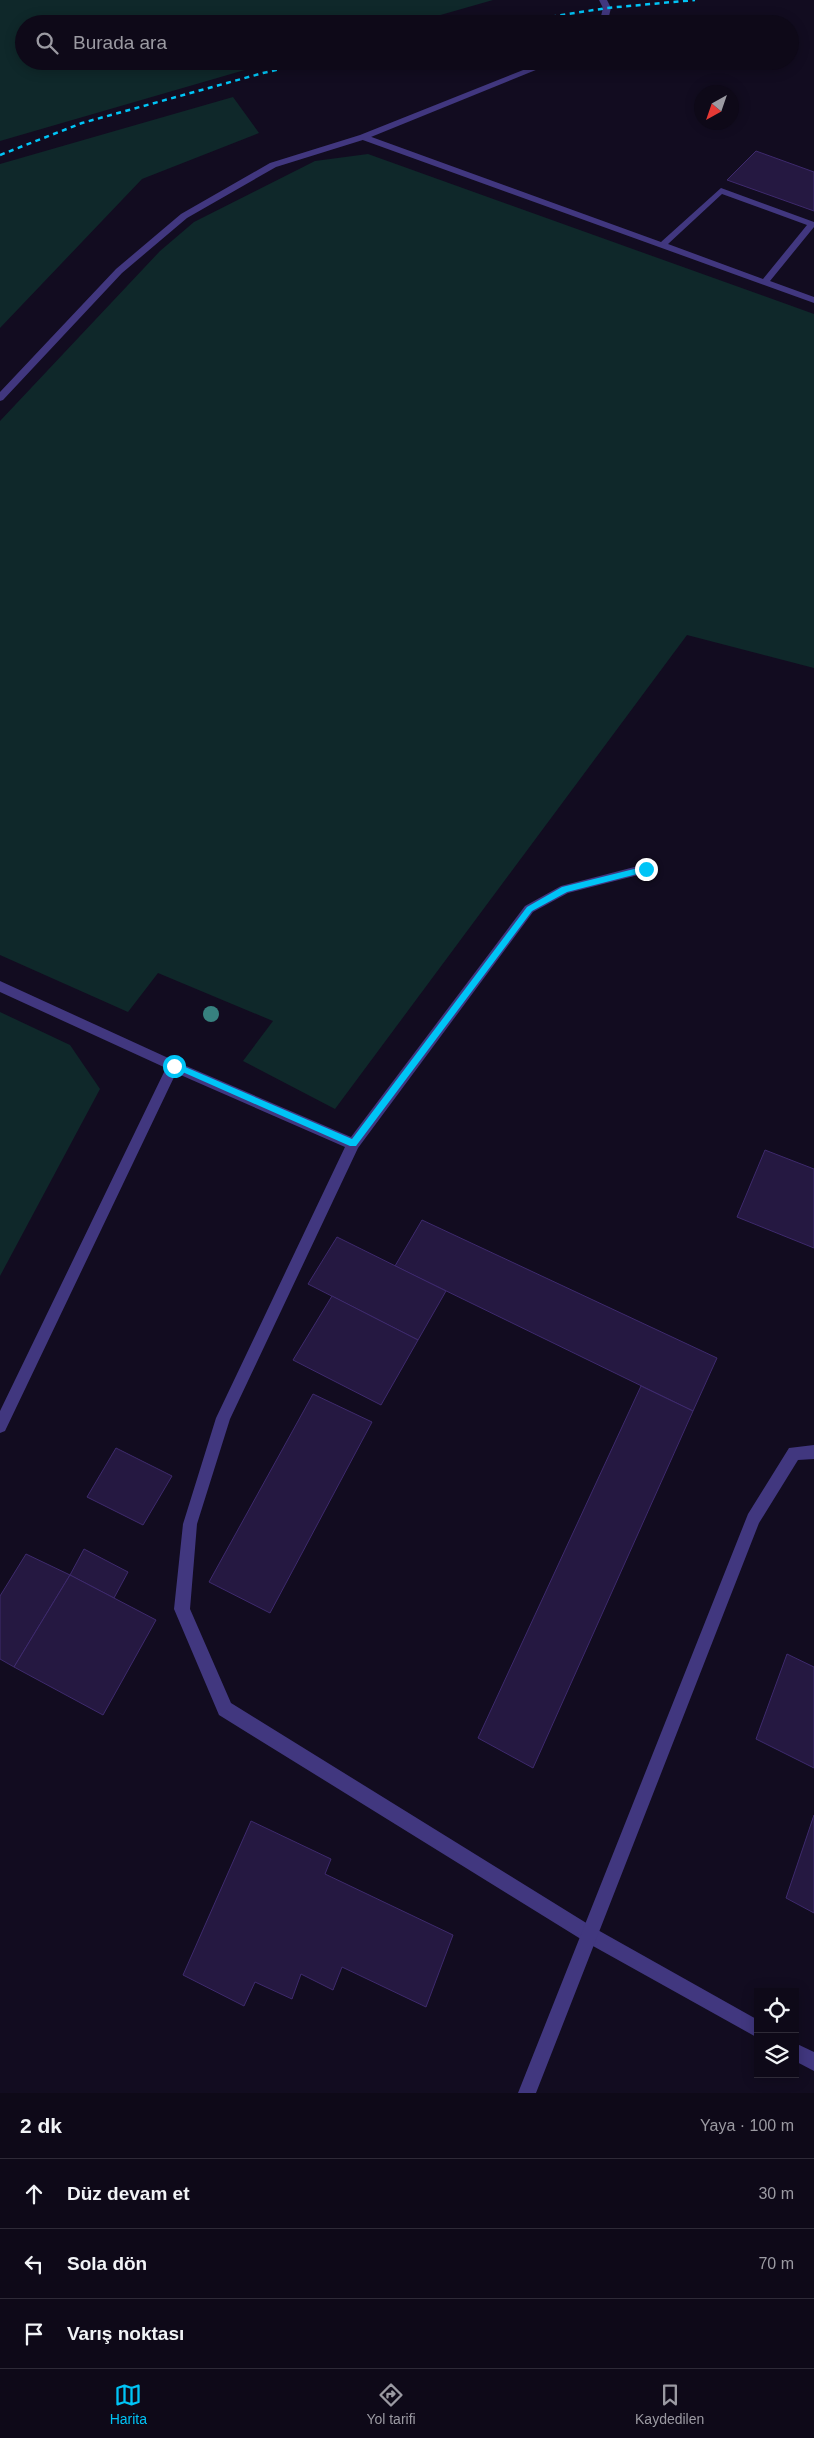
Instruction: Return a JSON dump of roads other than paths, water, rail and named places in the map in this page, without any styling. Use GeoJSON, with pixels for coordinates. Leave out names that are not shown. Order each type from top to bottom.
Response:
{"type":"FeatureCollection","features":[{"type":"Feature","properties":{"kind":"street"},"geometry":{"type":"LineString","coordinates":[[603,0],[607,8],[605,15]]}},
{"type":"Feature","properties":{"kind":"street"},"geometry":{"type":"LineString","coordinates":[[0,398],[119,271],[184,216],[274,165],[363,137],[531,70]]}},
{"type":"Feature","properties":{"kind":"street"},"geometry":{"type":"LineString","coordinates":[[363,137],[814,300]]}},
{"type":"Feature","properties":{"kind":"street"},"geometry":{"type":"LineString","coordinates":[[662,245],[721,191],[812,224],[765,282]]}},
{"type":"Feature","properties":{"kind":"street"},"geometry":{"type":"LineString","coordinates":[[646,869],[565,889],[529,909],[353,1144],[223,1418],[190,1524],[182,1609],[225,1709],[590,1935],[754,2028]]}},
{"type":"Feature","properties":{"kind":"street"},"geometry":{"type":"LineString","coordinates":[[0,986],[174,1066],[353,1144]]}},
{"type":"Feature","properties":{"kind":"street"},"geometry":{"type":"LineString","coordinates":[[0,1426],[174,1066]]}},
{"type":"Feature","properties":{"kind":"street"},"geometry":{"type":"LineString","coordinates":[[527,2093],[753,1520],[794,1453],[814,1452]]}},
{"type":"Feature","properties":{"kind":"street"},"geometry":{"type":"LineString","coordinates":[[799,2053],[814,2062]]}},
{"type":"Feature","properties":{"kind":"railway"},"geometry":{"type":"LineString","coordinates":[[562,15],[607,8],[695,0]]}},
{"type":"Feature","properties":{"kind":"railway"},"geometry":{"type":"LineString","coordinates":[[0,155],[82,123],[276,70]]}}]}
